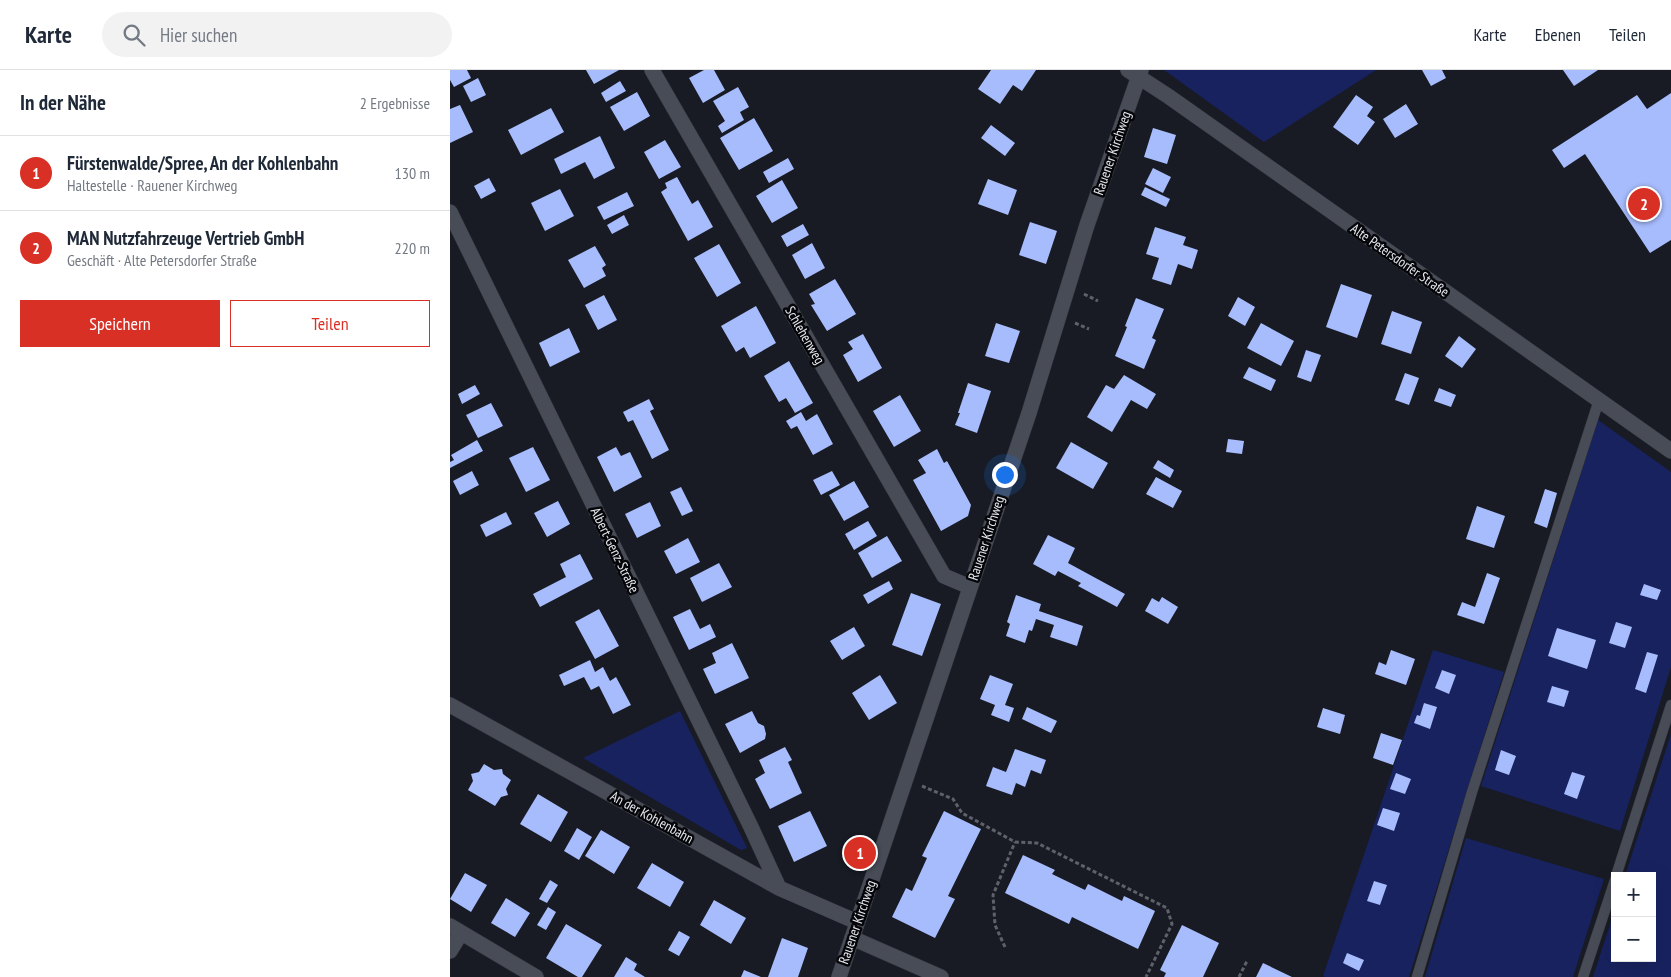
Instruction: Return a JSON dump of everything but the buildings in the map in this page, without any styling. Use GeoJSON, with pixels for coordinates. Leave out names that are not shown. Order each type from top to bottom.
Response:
{"type":"FeatureCollection","features":[{"type":"Feature","properties":{"kind":"street","name":"Schlehenweg"},"geometry":{"type":"LineString","coordinates":[[652,70],[944,576],[970,587]]}},
{"type":"Feature","properties":{"kind":"street","name":"Rauener Kirchweg"},"geometry":{"type":"LineString","coordinates":[[838,977],[1029,413],[1086,225],[1136,72]]}},
{"type":"Feature","properties":{"kind":"street","name":"Alte Petersdorfer Straße"},"geometry":{"type":"LineString","coordinates":[[1136,72],[1671,450]]}},
{"type":"Feature","properties":{"kind":"street","name":"Albert-Genz-Straße"},"geometry":{"type":"LineString","coordinates":[[450,212],[752,828],[779,888]]}},
{"type":"Feature","properties":{"kind":"street","name":"An der Kohlenbahn"},"geometry":{"type":"LineString","coordinates":[[450,705],[779,888],[857,922]]}},
{"type":"Feature","properties":{"kind":"street"},"geometry":{"type":"LineString","coordinates":[[450,951],[455,929],[536,977]]}},
{"type":"Feature","properties":{"kind":"street"},"geometry":{"type":"LineString","coordinates":[[852,938],[940,977]]}},
{"type":"Feature","properties":{"kind":"lane"},"geometry":{"type":"LineString","coordinates":[[1417,977],[1472,792],[1599,400]]}},
{"type":"Feature","properties":{"kind":"lane"},"geometry":{"type":"LineString","coordinates":[[1617,872],[1671,705]]}},
{"type":"Feature","properties":{"kind":"lane"},"geometry":{"type":"LineString","coordinates":[[1583,977],[1611,892]]}},
{"type":"Feature","properties":{"kind":"path"},"geometry":{"type":"LineString","coordinates":[[906,779],[953,800],[962,813],[1015,842],[1037,843],[1166,908],[1172,924],[1146,977]]}},
{"type":"Feature","properties":{"kind":"path"},"geometry":{"type":"LineString","coordinates":[[1005,947],[995,924],[993,895],[1015,842]]}},
{"type":"Feature","properties":{"kind":"path"},"geometry":{"type":"LineString","coordinates":[[1239,977],[1247,961]]}},
{"type":"Feature","properties":{"kind":"shaded area"},"geometry":{"type":"Polygon","coordinates":[[[1164,70],[1376,70],[1264,142],[1164,70]]]}},
{"type":"Feature","properties":{"kind":"shaded area"},"geometry":{"type":"Polygon","coordinates":[[[1598,420],[1671,472],[1671,667],[1620,831],[1481,786],[1598,420]]]}},
{"type":"Feature","properties":{"kind":"shaded area"},"geometry":{"type":"Polygon","coordinates":[[[1433,650],[1504,672],[1409,977],[1325,977],[1323,976],[1433,650]]]}},
{"type":"Feature","properties":{"kind":"shaded area"},"geometry":{"type":"Polygon","coordinates":[[[680,711],[747,848],[741,850],[583,758],[680,711]]]}},
{"type":"Feature","properties":{"kind":"shaded area"},"geometry":{"type":"Polygon","coordinates":[[[1671,734],[1671,977],[1593,977],[1611,921],[1611,962],[1656,962],[1656,872],[1626,872],[1671,734]]]}},
{"type":"Feature","properties":{"kind":"shaded area"},"geometry":{"type":"Polygon","coordinates":[[[1466,838],[1604,879],[1573,977],[1425,977],[1466,838]]]}},
{"type":"Feature","properties":{"kind":"place","name":"MAN Nutzfahrzeuge Vertrieb GmbH"},"geometry":{"type":"Point","coordinates":[1644,204]}},
{"type":"Feature","properties":{"kind":"place","name":"Fürstenwalde/Spree, An der Kohlenbahn"},"geometry":{"type":"Point","coordinates":[860,853]}}]}
